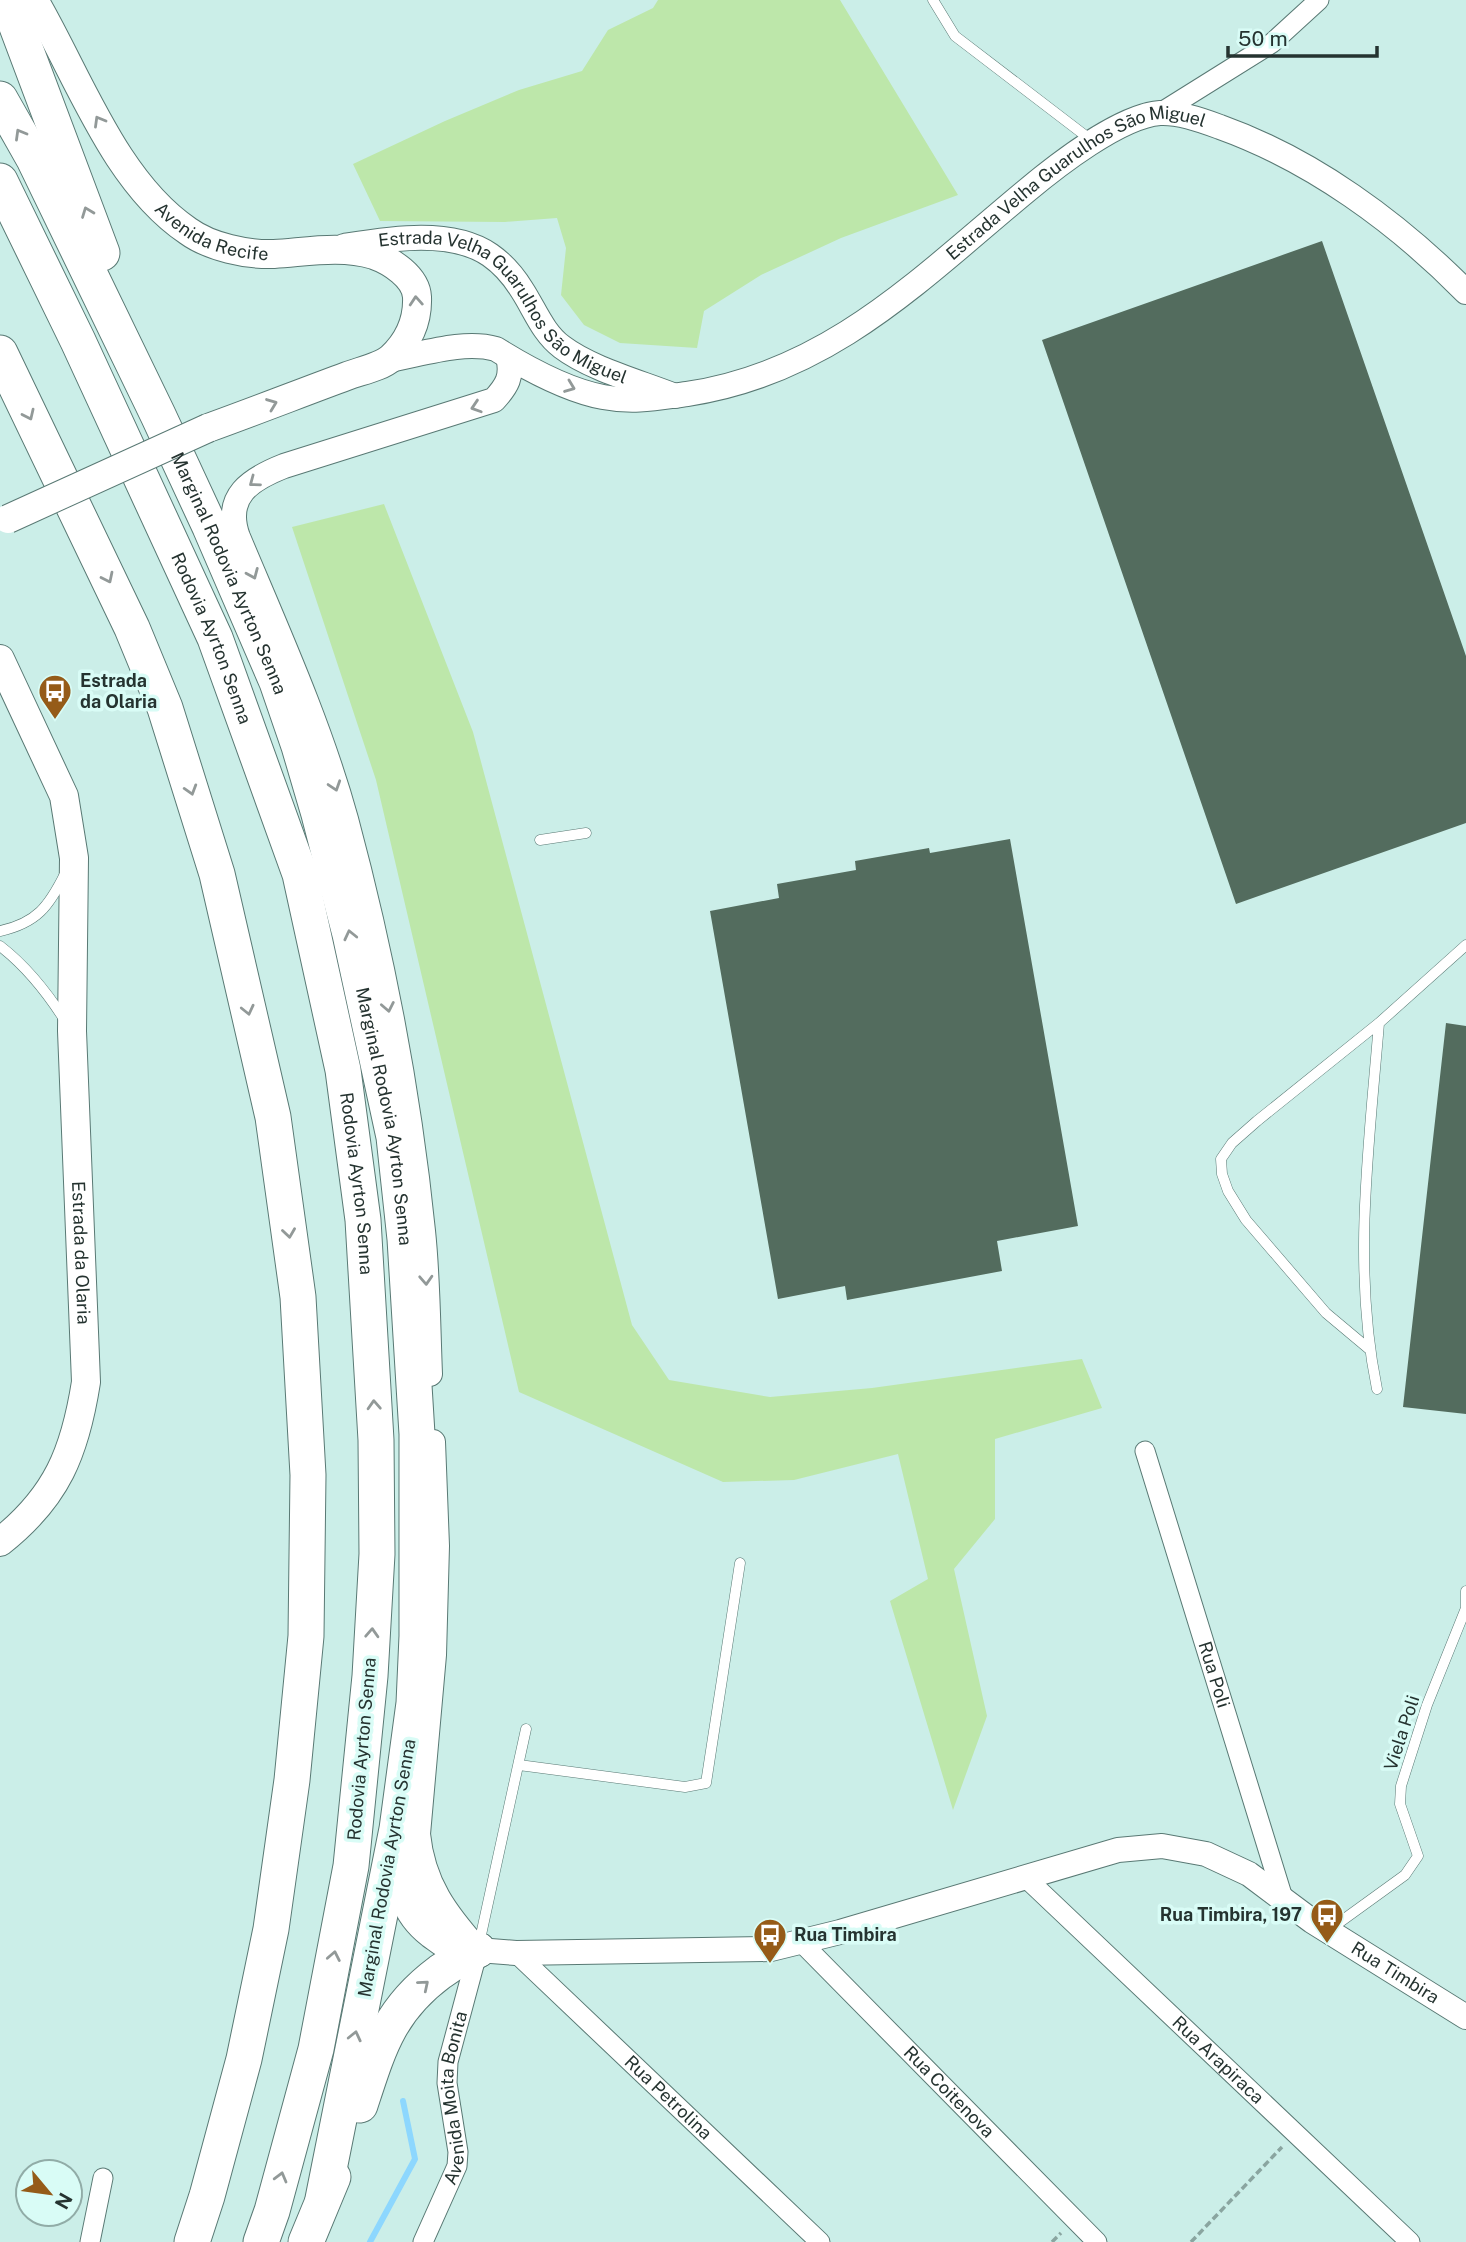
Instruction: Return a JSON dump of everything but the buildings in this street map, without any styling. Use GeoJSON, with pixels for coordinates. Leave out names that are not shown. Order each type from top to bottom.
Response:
{"type":"FeatureCollection","features":[{"type":"Feature","properties":{"kind":"highway"},"geometry":{"type":"LineString","coordinates":[[7,0],[153,388],[158,415]]}},
{"type":"Feature","properties":{"kind":"highway","name":"Marginal Rodovia Ayrton Senna"},"geometry":{"type":"LineString","coordinates":[[0,99],[34,159],[158,415],[277,682],[319,814],[350,934],[394,1137],[405,1239],[417,1434],[417,1636],[409,1750],[397,1829],[323,2199]]}},
{"type":"Feature","properties":{"kind":"highway","name":"Rodovia Ayrton Senna"},"geometry":{"type":"LineString","coordinates":[[0,181],[215,638],[300,874],[343,1070],[363,1220],[376,1440],[377,1554],[367,1703],[351,1866],[318,2036],[272,2211],[261,2242]]}},
{"type":"Feature","properties":{"kind":"highway"},"geometry":{"type":"LineString","coordinates":[[0,353],[132,628],[169,721],[217,874],[273,1117],[298,1297],[308,1502],[306,1636],[292,1780],[271,1929],[250,2033],[207,2196],[192,2242]]}},
{"type":"Feature","properties":{"kind":"highway"},"geometry":{"type":"LineString","coordinates":[[397,1829],[403,1884],[409,1903],[429,1927],[449,1942],[478,1951]]}},
{"type":"Feature","properties":{"kind":"highway"},"geometry":{"type":"LineString","coordinates":[[306,2242],[340,2160],[376,2057],[393,2021],[412,1995],[429,1981],[453,1962],[478,1951]]}},
{"type":"Feature","properties":{"kind":"main road","name":"Avenida Recife"},"geometry":{"type":"LineString","coordinates":[[34,0],[130,175],[155,206],[189,233],[220,246],[270,254],[328,248],[374,255],[394,265],[410,278],[417,293],[417,312],[413,328],[389,360]]}},
{"type":"Feature","properties":{"kind":"main road"},"geometry":{"type":"LineString","coordinates":[[4,521],[208,428],[389,360]]}},
{"type":"Feature","properties":{"kind":"main road","name":"Estrada da Olaria"},"geometry":{"type":"LineString","coordinates":[[0,659],[64,796],[74,858],[72,1031],[86,1382],[79,1423],[61,1471],[40,1503],[0,1542]]}},
{"type":"Feature","properties":{"kind":"street"},"geometry":{"type":"LineString","coordinates":[[1160,113],[1272,43],[1319,0]]}},
{"type":"Feature","properties":{"kind":"street","name":"Estrada Velha Guarulhos São Miguel"},"geometry":{"type":"LineString","coordinates":[[389,360],[462,347],[483,346],[496,349],[568,387],[602,397],[650,401],[755,379],[806,358],[856,329],[907,292],[1044,176],[1128,121],[1160,113],[1199,119],[1241,134],[1301,164],[1384,219],[1466,292]]}},
{"type":"Feature","properties":{"kind":"street","name":"Estrada Velha Guarulhos São Miguel"},"geometry":{"type":"LineString","coordinates":[[328,248],[389,239],[424,238],[464,243],[490,254],[523,290],[545,330],[560,346],[584,361],[675,396]]}},
{"type":"Feature","properties":{"kind":"street","name":"Marginal Rodovia Ayrton Senna"},"geometry":{"type":"LineString","coordinates":[[478,1951],[452,1922],[428,1881],[420,1854],[418,1834],[434,1654],[437,1546],[424,1233],[404,1088],[346,818],[308,705],[233,519],[240,496],[246,487],[262,475],[494,400],[509,381],[512,371],[509,357]]}},
{"type":"Feature","properties":{"kind":"street","name":"Rua Poli"},"geometry":{"type":"LineString","coordinates":[[1145,1451],[1283,1898]]}},
{"type":"Feature","properties":{"kind":"street","name":"Rua Timbira"},"geometry":{"type":"LineString","coordinates":[[478,1951],[516,1953],[771,1949],[840,1932],[1118,1850],[1162,1846],[1206,1854],[1249,1874],[1328,1931],[1466,2017]]}},
{"type":"Feature","properties":{"kind":"street","name":"Rua Arapiraca"},"geometry":{"type":"LineString","coordinates":[[1025,1877],[1410,2242]]}},
{"type":"Feature","properties":{"kind":"street","name":"Rua Coitenova"},"geometry":{"type":"LineString","coordinates":[[800,1941],[1097,2242]]}},
{"type":"Feature","properties":{"kind":"street","name":"Avenida Moita Bonita"},"geometry":{"type":"LineString","coordinates":[[422,2242],[457,2166],[458,2152],[447,2083],[449,2062],[478,1951]]}},
{"type":"Feature","properties":{"kind":"street","name":"Rua Petrolina"},"geometry":{"type":"LineString","coordinates":[[516,1953],[820,2242]]}},
{"type":"Feature","properties":{"kind":"street"},"geometry":{"type":"LineString","coordinates":[[90,2242],[103,2178]]}},
{"type":"Feature","properties":{"kind":"lane"},"geometry":{"type":"LineString","coordinates":[[933,0],[955,36],[1094,142]]}},
{"type":"Feature","properties":{"kind":"lane"},"geometry":{"type":"LineString","coordinates":[[540,839],[586,832]]}},
{"type":"Feature","properties":{"kind":"lane"},"geometry":{"type":"LineString","coordinates":[[0,931],[20,925],[40,914],[54,896],[74,858]]}},
{"type":"Feature","properties":{"kind":"lane"},"geometry":{"type":"LineString","coordinates":[[1369,1349],[1326,1313],[1246,1220],[1228,1191],[1222,1174],[1221,1159],[1232,1143],[1257,1121],[1379,1023],[1466,945]]}},
{"type":"Feature","properties":{"kind":"lane"},"geometry":{"type":"LineString","coordinates":[[0,946],[48,993],[72,1031]]}},
{"type":"Feature","properties":{"kind":"lane"},"geometry":{"type":"LineString","coordinates":[[1377,1389],[1369,1349],[1362,1247],[1379,1023]]}},
{"type":"Feature","properties":{"kind":"lane"},"geometry":{"type":"LineString","coordinates":[[519,1765],[685,1787],[706,1783],[740,1563]]}},
{"type":"Feature","properties":{"kind":"lane","name":"Viela Poli"},"geometry":{"type":"LineString","coordinates":[[1328,1931],[1405,1875],[1418,1856],[1400,1804],[1401,1786],[1427,1705],[1466,1608],[1466,1591]]}},
{"type":"Feature","properties":{"kind":"lane"},"geometry":{"type":"LineString","coordinates":[[478,1951],[526,1729]]}},
{"type":"Feature","properties":{"kind":"path"},"geometry":{"type":"LineString","coordinates":[[1191,2242],[1295,2132]]}},
{"type":"Feature","properties":{"kind":"green space"},"geometry":{"type":"Polygon","coordinates":[[[658,0],[840,0],[958,195],[841,238],[761,275],[704,311],[697,348],[620,343],[584,325],[561,295],[566,248],[557,218],[505,222],[380,221],[353,164],[519,90],[582,71],[608,30],[653,8],[658,0]]]}},
{"type":"Feature","properties":{"kind":"green space"},"geometry":{"type":"Polygon","coordinates":[[[384,504],[473,732],[632,1325],[669,1380],[770,1397],[872,1388],[1082,1359],[1102,1408],[995,1439],[995,1519],[954,1569],[987,1716],[953,1810],[890,1601],[928,1579],[898,1454],[794,1480],[723,1482],[519,1392],[376,780],[292,527],[384,504]]]}},
{"type":"Feature","properties":{"kind":"waterway"},"geometry":{"type":"LineString","coordinates":[[370,2242],[415,2159],[403,2101]]}},
{"type":"Feature","properties":{"kind":"place","name":"Estrada da Olaria"},"geometry":{"type":"Point","coordinates":[55,721]}},
{"type":"Feature","properties":{"kind":"place","name":"Rua Timbira, 197"},"geometry":{"type":"Point","coordinates":[1327,1945]}},
{"type":"Feature","properties":{"kind":"place","name":"Rua Timbira"},"geometry":{"type":"Point","coordinates":[770,1965]}}]}
